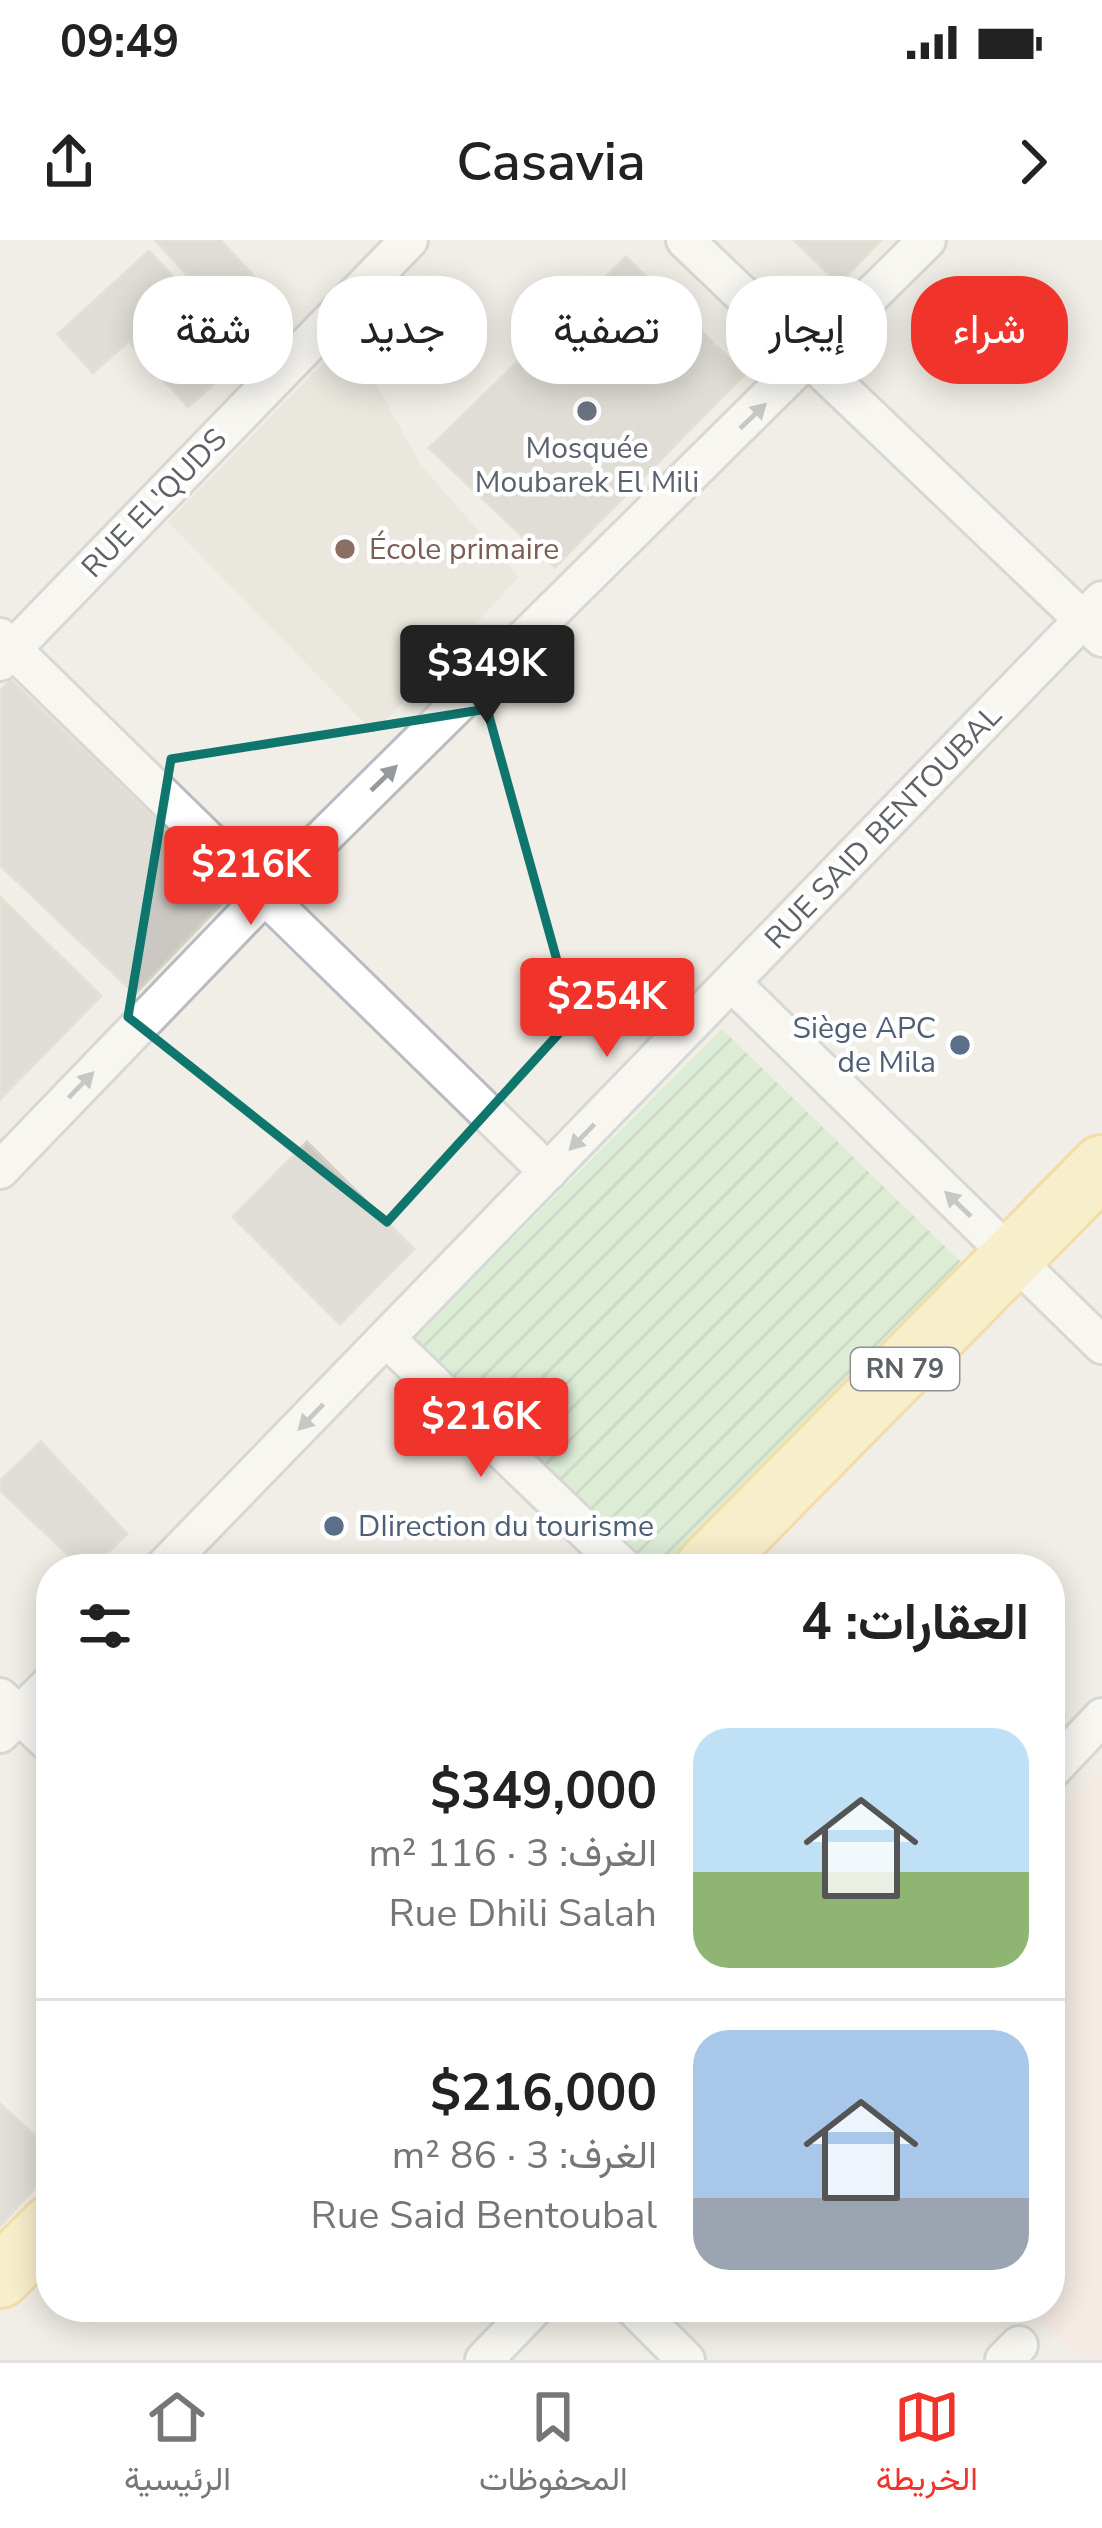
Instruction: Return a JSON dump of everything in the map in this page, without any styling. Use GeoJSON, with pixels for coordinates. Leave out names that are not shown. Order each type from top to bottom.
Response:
{"type":"FeatureCollection","features":[{"type":"Feature","properties":{"kind":"main road","name":"RN 79"},"geometry":{"type":"LineString","coordinates":[[720,1554],[1102,1166]]}},
{"type":"Feature","properties":{"kind":"main road"},"geometry":{"type":"LineString","coordinates":[[0,2277],[36,2240]]}},
{"type":"Feature","properties":{"kind":"street","name":"RUE EL'QUDS"},"geometry":{"type":"LineString","coordinates":[[4,649],[409,240]]}},
{"type":"Feature","properties":{"kind":"street"},"geometry":{"type":"LineString","coordinates":[[685,240],[726,281]]}},
{"type":"Feature","properties":{"kind":"street"},"geometry":{"type":"LineString","coordinates":[[887,281],[927,240]]}},
{"type":"Feature","properties":{"kind":"street"},"geometry":{"type":"LineString","coordinates":[[0,1169],[267,893],[786,384]]}},
{"type":"Feature","properties":{"kind":"street"},"geometry":{"type":"LineString","coordinates":[[833,384],[1096,619]]}},
{"type":"Feature","properties":{"kind":"street","name":"RUE SAID BENTOUBAL"},"geometry":{"type":"LineString","coordinates":[[177,1554],[732,983],[1096,619]]}},
{"type":"Feature","properties":{"kind":"street"},"geometry":{"type":"LineString","coordinates":[[4,649],[267,893],[548,1172]]}},
{"type":"Feature","properties":{"kind":"street"},"geometry":{"type":"LineString","coordinates":[[732,983],[1102,1345]]}},
{"type":"Feature","properties":{"kind":"street"},"geometry":{"type":"LineString","coordinates":[[387,1339],[609,1554]]}},
{"type":"Feature","properties":{"kind":"street"},"geometry":{"type":"LineString","coordinates":[[36,1694],[6,1716],[36,1735]]}},
{"type":"Feature","properties":{"kind":"street"},"geometry":{"type":"LineString","coordinates":[[1065,1756],[1102,1717]]}},
{"type":"Feature","properties":{"kind":"street"},"geometry":{"type":"LineString","coordinates":[[484,2360],[521,2322]]}},
{"type":"Feature","properties":{"kind":"street"},"geometry":{"type":"LineString","coordinates":[[648,2322],[686,2360]]}},
{"type":"Feature","properties":{"kind":"highlighted area"},"geometry":{"type":"Polygon","coordinates":[[[487,709],[573,1018],[387,1222],[128,1017],[171,759],[487,709]]]}},
{"type":"Feature","properties":{"kind":"shaded area","name":"École primaire"},"geometry":{"type":"Polygon","coordinates":[[[317,370],[317,384],[376,384],[420,464],[519,577],[374,733],[168,522],[317,370]]]}},
{"type":"Feature","properties":{"kind":"shaded area"},"geometry":{"type":"Polygon","coordinates":[[[1102,1772],[1102,2360],[1085,2360],[1046,2322],[1065,2322],[1065,1810],[1102,1772]]]}},
{"type":"Feature","properties":{"kind":"green space"},"geometry":{"type":"Polygon","coordinates":[[[722,1029],[964,1265],[688,1554],[609,1554],[400,1351],[722,1029]]]}},
{"type":"Feature","properties":{"kind":"building"},"geometry":{"type":"Polygon","coordinates":[[[155,240],[220,240],[254,276],[188,276],[155,240]]]}},
{"type":"Feature","properties":{"kind":"building"},"geometry":{"type":"Polygon","coordinates":[[[794,240],[881,240],[847,276],[831,276],[794,240]]]}},
{"type":"Feature","properties":{"kind":"building"},"geometry":{"type":"Polygon","coordinates":[[[149,251],[172,276],[133,276],[133,345],[129,341],[93,373],[58,334],[149,251]]]}},
{"type":"Feature","properties":{"kind":"building","name":"Mosquée Moubarek El Mili"},"geometry":{"type":"Polygon","coordinates":[[[626,257],[645,276],[606,276],[626,257]]]}},
{"type":"Feature","properties":{"kind":"building","name":"Mosquée Moubarek El Mili"},"geometry":{"type":"Polygon","coordinates":[[[702,332],[726,355],[726,384],[735,384],[555,567],[429,448],[511,368],[511,384],[702,384],[702,332]]]}},
{"type":"Feature","properties":{"kind":"building"},"geometry":{"type":"Polygon","coordinates":[[[167,384],[214,384],[188,407],[167,384]]]}},
{"type":"Feature","properties":{"kind":"building"},"geometry":{"type":"Polygon","coordinates":[[[11,680],[232,893],[135,994],[0,865],[0,691],[11,680]]]}},
{"type":"Feature","properties":{"kind":"building"},"geometry":{"type":"Polygon","coordinates":[[[0,897],[101,996],[0,1099],[0,897]]]}},
{"type":"Feature","properties":{"kind":"building"},"geometry":{"type":"Polygon","coordinates":[[[307,1142],[414,1249],[340,1324],[233,1217],[307,1142]]]}},
{"type":"Feature","properties":{"kind":"building"},"geometry":{"type":"Polygon","coordinates":[[[41,1442],[127,1534],[106,1554],[67,1554],[0,1490],[0,1481],[41,1442]]]}},
{"type":"Feature","properties":{"kind":"building"},"geometry":{"type":"Polygon","coordinates":[[[0,2104],[36,2136],[36,2186],[0,2226],[0,2104]]]}},
{"type":"Feature","properties":{"kind":"place","name":"Mosquée Moubarek El Mili"},"geometry":{"type":"Point","coordinates":[587,411]}},
{"type":"Feature","properties":{"kind":"place","name":"École primaire"},"geometry":{"type":"Point","coordinates":[345,549]}},
{"type":"Feature","properties":{"kind":"place","name":"Siège APC de Mila"},"geometry":{"type":"Point","coordinates":[960,1045]}},
{"type":"Feature","properties":{"kind":"place","name":"DIirection du tourisme"},"geometry":{"type":"Point","coordinates":[334,1526]}}]}
